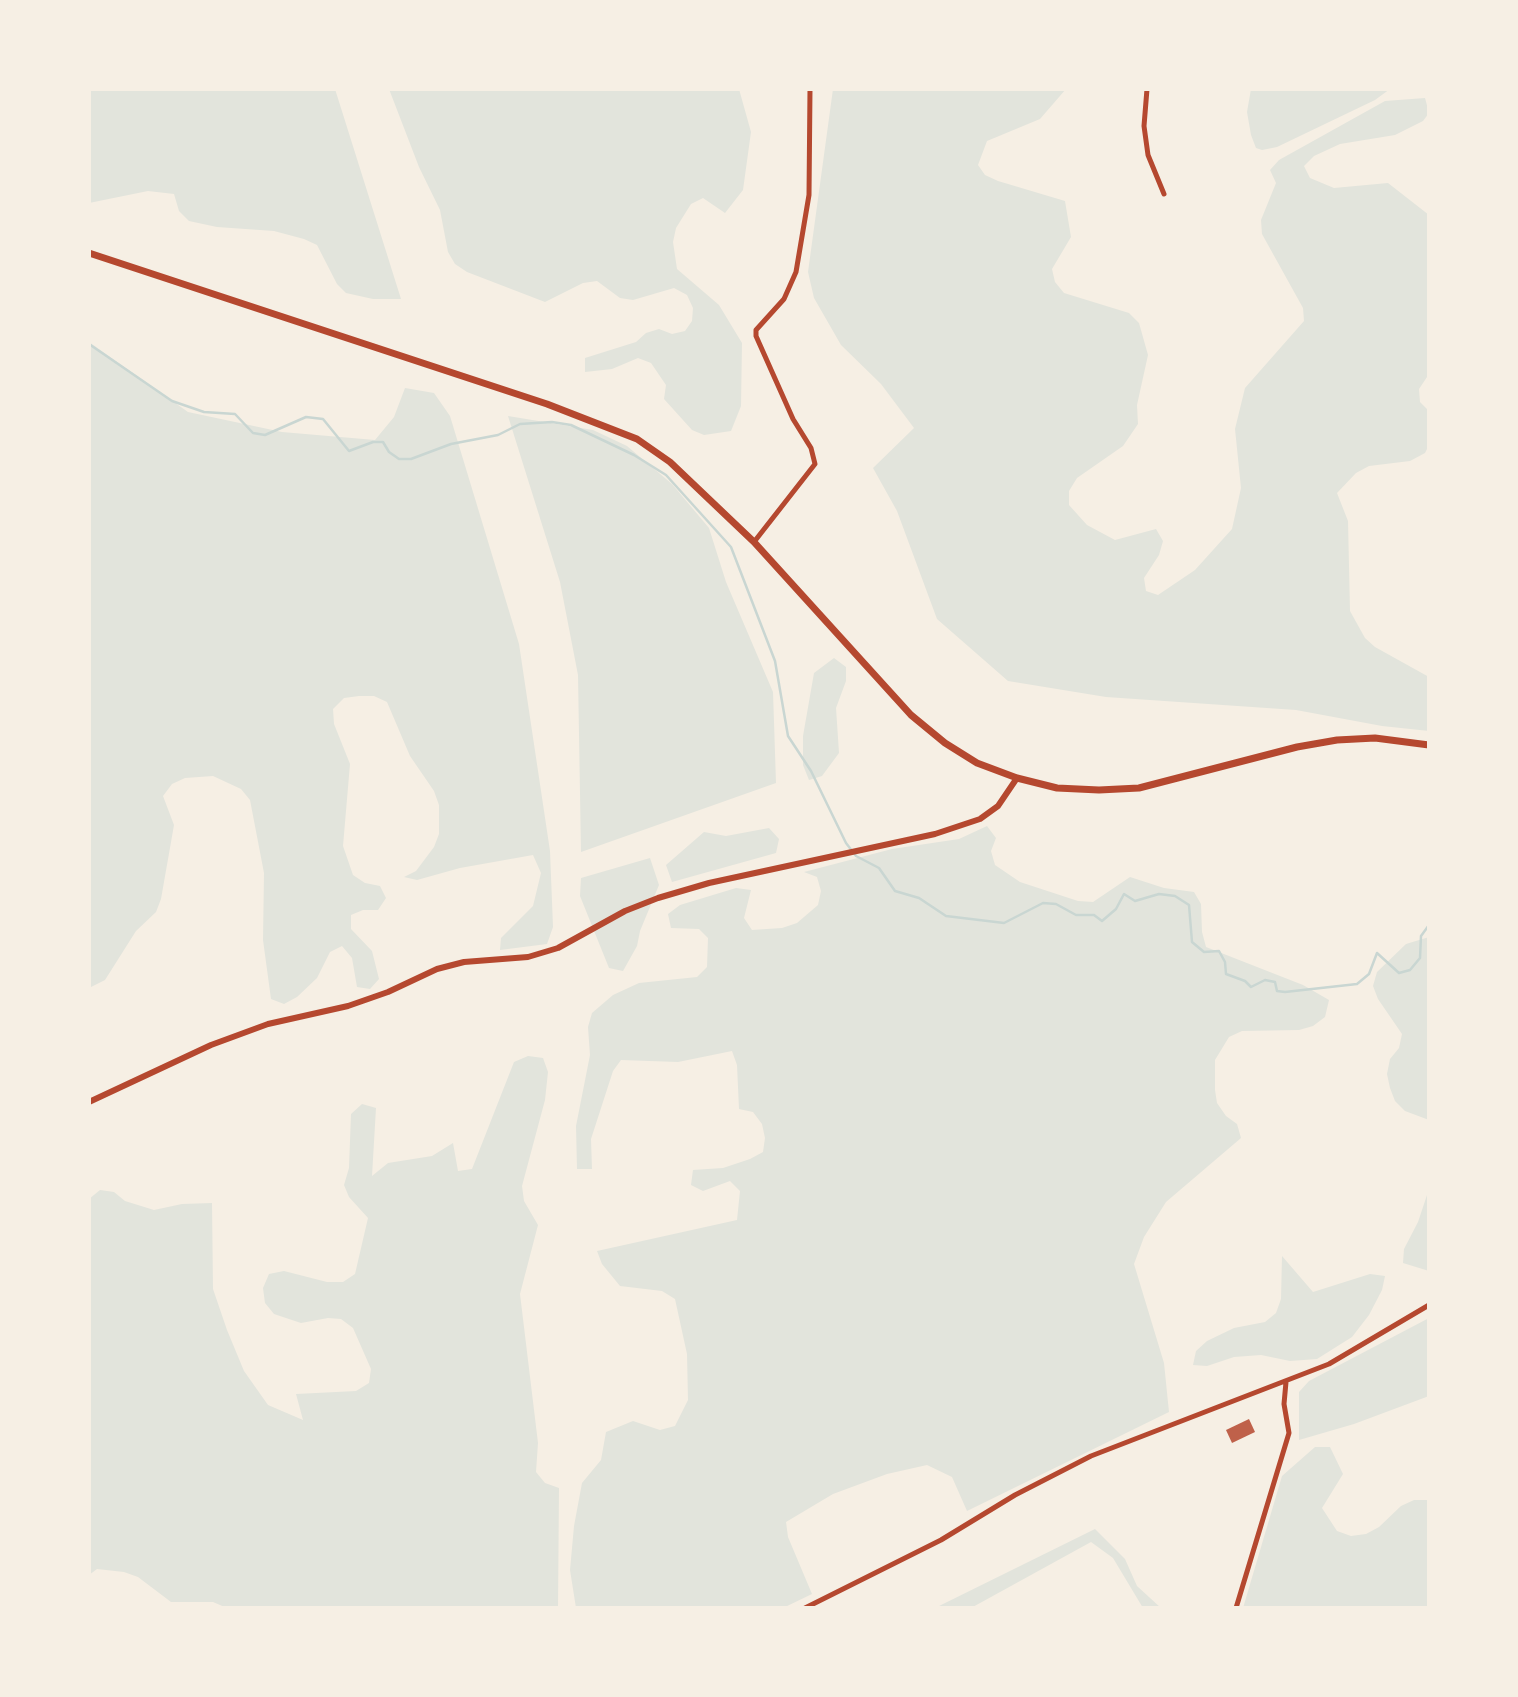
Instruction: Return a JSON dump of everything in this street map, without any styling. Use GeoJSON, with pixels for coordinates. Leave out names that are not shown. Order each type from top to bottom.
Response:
{"type":"FeatureCollection","features":[{"type":"Feature","properties":{"kind":"main road"},"geometry":{"type":"LineString","coordinates":[[89,253],[595,420],[637,439],[670,462],[754,542],[911,715],[945,743],[977,762],[1017,778],[1057,788],[1139,788],[1297,747],[1337,740],[1375,738],[1429,745]]}},
{"type":"Feature","properties":{"kind":"street"},"geometry":{"type":"LineString","coordinates":[[754,542],[815,464],[811,448],[793,419],[756,336],[756,330],[784,299],[796,272],[809,195],[810,89]]}},
{"type":"Feature","properties":{"kind":"street"},"geometry":{"type":"LineString","coordinates":[[1147,89],[1144,126],[1148,155],[1164,194]]}},
{"type":"Feature","properties":{"kind":"street"},"geometry":{"type":"LineString","coordinates":[[89,1101],[211,1045],[268,1024],[348,1006],[388,992],[437,969],[464,962],[528,957],[558,948],[625,911],[658,898],[935,834],[980,819],[998,806],[1017,778]]}},
{"type":"Feature","properties":{"kind":"street"},"geometry":{"type":"LineString","coordinates":[[805,1608],[941,1540],[1015,1495],[1091,1456],[1183,1418],[1286,1382],[1341,1357],[1429,1305]]}},
{"type":"Feature","properties":{"kind":"street"},"geometry":{"type":"LineString","coordinates":[[1236,1608],[1289,1433],[1284,1404],[1286,1382]]}},
{"type":"Feature","properties":{"kind":"shaded area"},"geometry":{"type":"Polygon","coordinates":[[[89,89],[335,89],[401,299],[373,299],[346,293],[337,284],[317,245],[304,239],[274,231],[217,227],[189,221],[179,211],[174,194],[148,191],[89,203],[89,89]]]}},
{"type":"Feature","properties":{"kind":"shaded area"},"geometry":{"type":"Polygon","coordinates":[[[389,89],[739,89],[751,132],[743,190],[725,213],[703,198],[691,204],[676,228],[673,242],[677,269],[719,305],[742,343],[741,406],[731,431],[704,435],[692,430],[664,399],[666,385],[651,363],[638,358],[612,369],[585,372],[585,358],[636,342],[646,333],[659,329],[672,334],[685,331],[692,321],[693,308],[687,295],[674,288],[633,300],[620,298],[597,281],[583,283],[545,302],[467,272],[455,264],[448,252],[440,210],[419,167],[389,89]]]}},
{"type":"Feature","properties":{"kind":"shaded area"},"geometry":{"type":"Polygon","coordinates":[[[833,89],[1066,89],[1040,119],[987,141],[978,165],[985,175],[998,181],[1065,201],[1071,237],[1052,269],[1055,282],[1064,293],[1129,313],[1139,323],[1148,355],[1137,405],[1138,424],[1123,446],[1077,478],[1069,491],[1069,505],[1087,525],[1115,540],[1156,529],[1163,541],[1159,555],[1144,578],[1146,591],[1158,595],[1195,570],[1232,529],[1241,488],[1235,429],[1245,388],[1304,321],[1303,308],[1262,234],[1261,220],[1276,183],[1270,170],[1279,160],[1385,101],[1425,98],[1429,113],[1423,121],[1395,135],[1340,144],[1314,156],[1304,166],[1310,178],[1334,188],[1388,183],[1429,215],[1429,374],[1419,389],[1420,402],[1429,411],[1429,445],[1425,453],[1410,461],[1369,466],[1356,473],[1337,493],[1348,521],[1350,611],[1365,638],[1375,647],[1429,677],[1429,731],[1382,726],[1296,710],[1106,697],[1008,681],[937,619],[897,511],[873,468],[914,428],[881,384],[841,345],[814,298],[808,272],[833,89]]]}},
{"type":"Feature","properties":{"kind":"shaded area"},"geometry":{"type":"Polygon","coordinates":[[[1251,89],[1390,89],[1375,100],[1277,147],[1262,150],[1256,148],[1251,135],[1247,112],[1251,89]]]}},
{"type":"Feature","properties":{"kind":"shaded area"},"geometry":{"type":"Polygon","coordinates":[[[89,342],[188,412],[282,432],[375,440],[394,417],[405,388],[434,393],[450,416],[519,644],[550,851],[553,927],[547,944],[500,950],[501,938],[533,906],[541,873],[533,855],[460,868],[417,880],[404,877],[416,871],[434,847],[439,834],[439,805],[434,791],[410,756],[387,702],[374,696],[359,696],[344,698],[333,709],[334,724],[350,764],[343,846],[353,875],[365,883],[380,886],[386,898],[378,910],[363,910],[351,915],[351,929],[372,951],[379,979],[370,989],[357,987],[352,958],[342,946],[330,952],[317,978],[297,997],[284,1004],[271,999],[263,940],[264,873],[250,800],[241,789],[213,776],[185,778],[172,784],[163,796],[174,825],[161,899],[156,912],[136,931],[105,980],[91,987],[89,342]]]}},
{"type":"Feature","properties":{"kind":"shaded area"},"geometry":{"type":"Polygon","coordinates":[[[508,416],[593,430],[627,446],[672,484],[709,528],[726,582],[773,692],[776,783],[581,852],[578,675],[560,582],[508,416]]]}},
{"type":"Feature","properties":{"kind":"shaded area"},"geometry":{"type":"Polygon","coordinates":[[[834,658],[846,667],[846,681],[836,708],[839,753],[822,776],[809,780],[803,765],[803,736],[814,673],[834,658]]]}},
{"type":"Feature","properties":{"kind":"shaded area"},"geometry":{"type":"Polygon","coordinates":[[[987,826],[996,838],[991,851],[995,865],[1020,882],[1078,901],[1093,902],[1130,877],[1164,888],[1194,892],[1201,904],[1202,932],[1206,947],[1303,985],[1329,1000],[1325,1017],[1313,1026],[1299,1030],[1242,1031],[1229,1037],[1215,1060],[1215,1090],[1217,1103],[1226,1116],[1237,1124],[1241,1138],[1166,1202],[1144,1237],[1134,1264],[1164,1363],[1169,1412],[967,1511],[952,1477],[927,1465],[887,1474],[833,1494],[786,1522],[788,1537],[812,1594],[783,1608],[576,1608],[570,1570],[574,1526],[582,1483],[601,1460],[606,1432],[633,1421],[660,1430],[675,1426],[688,1400],[687,1354],[675,1299],[662,1291],[620,1286],[602,1264],[597,1251],[737,1220],[740,1191],[730,1181],[703,1191],[691,1185],[693,1170],[723,1168],[750,1159],[763,1152],[765,1138],[762,1124],[753,1112],[739,1109],[737,1065],[732,1051],[678,1062],[621,1060],[613,1071],[591,1139],[592,1169],[577,1169],[576,1126],[590,1055],[588,1027],[592,1013],[613,995],[639,983],[697,977],[707,967],[708,938],[699,929],[671,928],[668,914],[680,905],[736,888],[751,890],[744,918],[752,930],[782,928],[797,923],[818,905],[821,891],[817,877],[804,872],[892,849],[959,839],[987,826]]]}},
{"type":"Feature","properties":{"kind":"shaded area"},"geometry":{"type":"Polygon","coordinates":[[[769,828],[779,839],[776,853],[672,882],[666,865],[704,832],[726,836],[769,828]]]}},
{"type":"Feature","properties":{"kind":"shaded area"},"geometry":{"type":"Polygon","coordinates":[[[650,858],[659,885],[640,931],[637,946],[623,971],[609,968],[580,896],[581,878],[650,858]]]}},
{"type":"Feature","properties":{"kind":"shaded area"},"geometry":{"type":"Polygon","coordinates":[[[1429,937],[1429,1120],[1405,1111],[1395,1101],[1387,1074],[1390,1059],[1399,1048],[1402,1034],[1378,999],[1373,986],[1377,972],[1406,944],[1429,937]]]}},
{"type":"Feature","properties":{"kind":"shaded area"},"geometry":{"type":"Polygon","coordinates":[[[528,1056],[543,1058],[548,1072],[545,1100],[522,1186],[524,1201],[538,1225],[520,1294],[538,1443],[536,1472],[545,1483],[559,1488],[558,1608],[227,1608],[213,1602],[171,1602],[138,1577],[124,1572],[97,1569],[89,1575],[89,1199],[100,1190],[114,1192],[125,1201],[154,1210],[182,1204],[212,1203],[213,1289],[244,1371],[268,1405],[303,1420],[296,1394],[356,1391],[369,1383],[371,1369],[353,1328],[341,1319],[328,1318],[301,1323],[274,1314],[265,1303],[263,1288],[269,1274],[284,1271],[327,1282],[343,1282],[355,1274],[368,1218],[349,1197],[344,1185],[349,1168],[351,1114],[362,1104],[376,1108],[372,1176],[388,1163],[432,1156],[453,1143],[458,1171],[472,1169],[514,1062],[528,1056]]]}},
{"type":"Feature","properties":{"kind":"shaded area"},"geometry":{"type":"Polygon","coordinates":[[[1429,1189],[1429,1271],[1403,1263],[1404,1249],[1418,1222],[1429,1189]]]}},
{"type":"Feature","properties":{"kind":"shaded area"},"geometry":{"type":"Polygon","coordinates":[[[1282,1256],[1313,1292],[1370,1274],[1385,1276],[1382,1290],[1369,1315],[1352,1337],[1317,1359],[1290,1361],[1261,1355],[1234,1357],[1207,1366],[1193,1365],[1196,1351],[1207,1341],[1234,1328],[1265,1322],[1276,1313],[1281,1299],[1282,1256]]]}},
{"type":"Feature","properties":{"kind":"shaded area"},"geometry":{"type":"Polygon","coordinates":[[[1429,1318],[1429,1396],[1354,1424],[1299,1440],[1299,1392],[1309,1381],[1429,1318]]]}},
{"type":"Feature","properties":{"kind":"shaded area"},"geometry":{"type":"Polygon","coordinates":[[[1315,1447],[1330,1447],[1343,1474],[1322,1508],[1337,1531],[1351,1536],[1366,1534],[1379,1527],[1401,1506],[1414,1500],[1429,1500],[1429,1608],[1243,1608],[1282,1476],[1315,1447]]]}},
{"type":"Feature","properties":{"kind":"shaded area"},"geometry":{"type":"Polygon","coordinates":[[[1095,1529],[1125,1559],[1137,1586],[1161,1608],[1143,1608],[1113,1558],[1091,1542],[971,1608],[935,1608],[1095,1529]]]}},
{"type":"Feature","properties":{"kind":"building"},"geometry":{"type":"Polygon","coordinates":[[[1249,1419],[1255,1432],[1232,1443],[1226,1430],[1249,1419]]]}},
{"type":"Feature","properties":{"kind":"waterway"},"geometry":{"type":"LineString","coordinates":[[89,344],[172,401],[204,412],[235,414],[253,433],[265,435],[306,417],[323,419],[349,451],[373,442],[383,442],[389,452],[399,459],[411,459],[451,444],[498,435],[520,424],[552,422],[571,425],[634,455],[666,475],[731,547],[775,661],[788,736],[811,771],[846,843],[856,856],[879,868],[895,891],[919,898],[946,916],[1004,923],[1043,903],[1056,904],[1076,915],[1094,915],[1102,921],[1116,909],[1124,894],[1135,901],[1159,894],[1175,896],[1189,905],[1192,942],[1204,952],[1219,951],[1225,962],[1226,974],[1245,981],[1251,987],[1265,980],[1275,982],[1277,991],[1285,992],[1357,984],[1369,974],[1377,953],[1399,973],[1410,970],[1420,958],[1421,936],[1429,925]]}}]}
